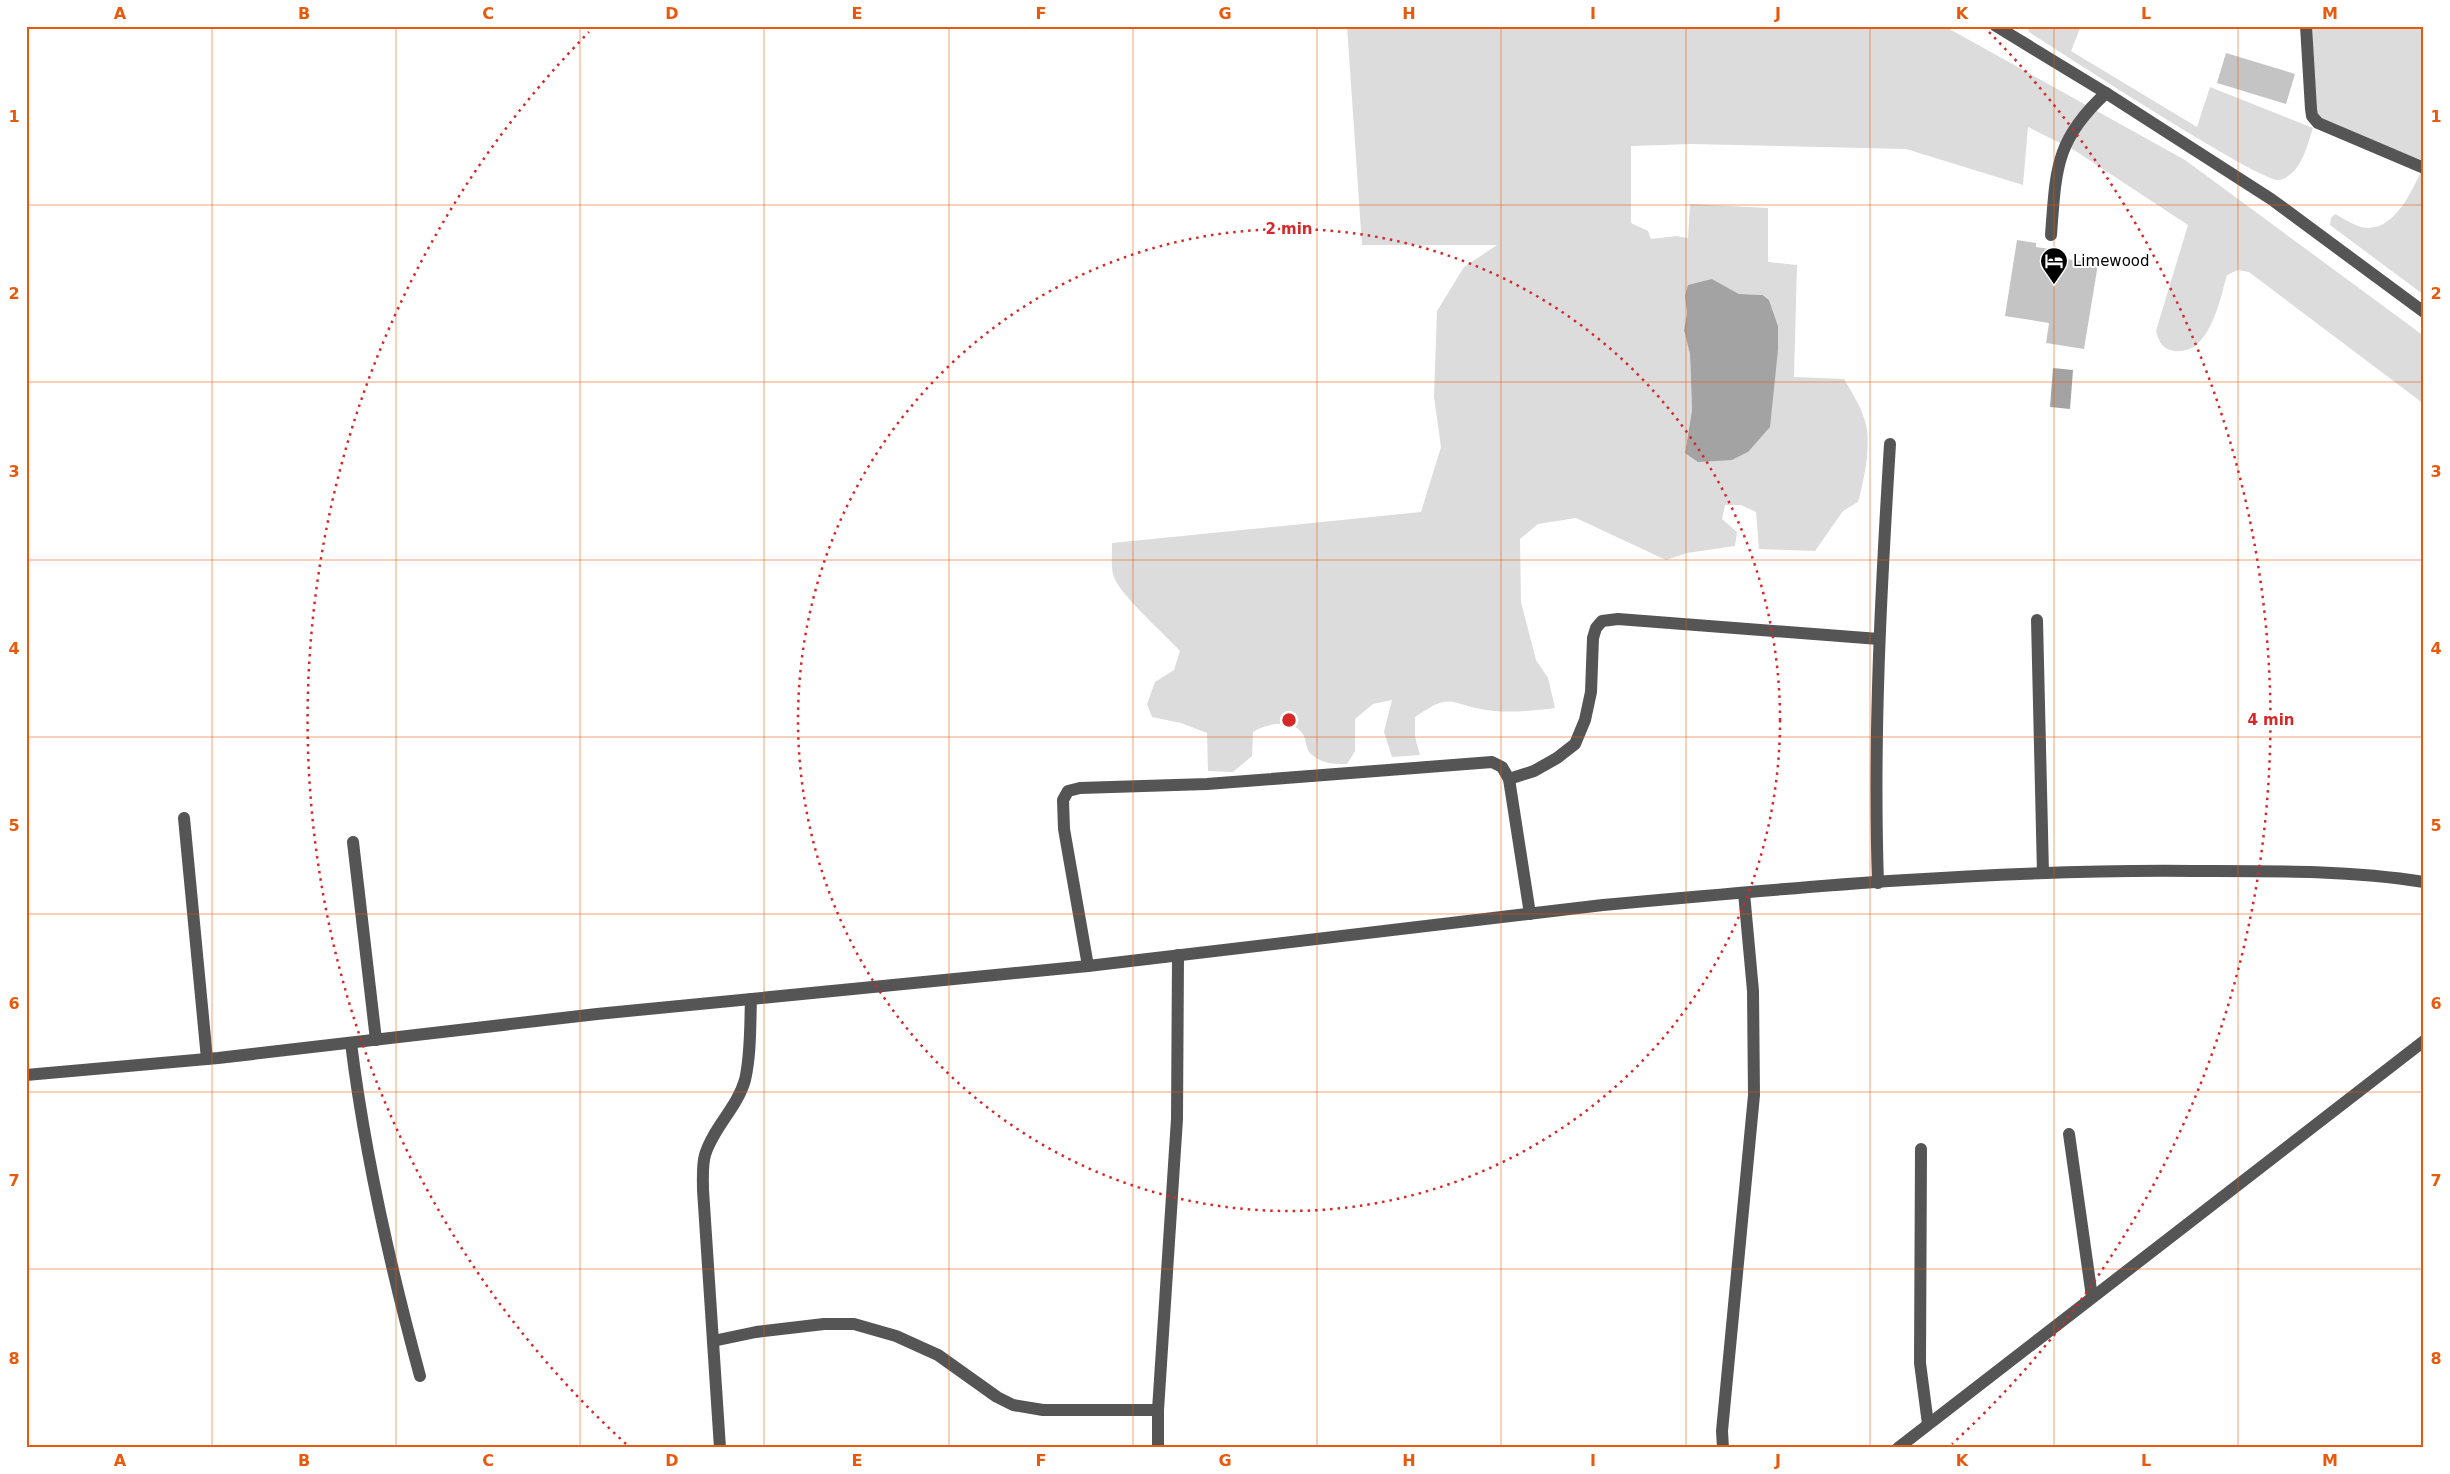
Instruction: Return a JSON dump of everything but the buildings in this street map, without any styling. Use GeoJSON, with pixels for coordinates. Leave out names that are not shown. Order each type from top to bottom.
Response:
{"type":"FeatureCollection","features":[{"type":"Feature","properties":{"kind":"street"},"geometry":{"type":"LineString","coordinates":[[1996,26],[2106,92],[2270,199],[2424,312]]}},
{"type":"Feature","properties":{"kind":"street"},"geometry":{"type":"LineString","coordinates":[[2306,26],[2311,108],[2314,119],[2318,123],[2424,168]]}},
{"type":"Feature","properties":{"kind":"street"},"geometry":{"type":"LineString","coordinates":[[2051,235],[2058,164],[2064,145],[2091,107],[2106,92]]}},
{"type":"Feature","properties":{"kind":"street"},"geometry":{"type":"LineString","coordinates":[[1878,883],[1876,802],[1878,640],[1890,444]]}},
{"type":"Feature","properties":{"kind":"street"},"geometry":{"type":"LineString","coordinates":[[1510,779],[1542,767],[1575,744],[1585,720],[1591,692],[1593,638],[1596,628],[1602,621],[1618,619],[1878,640]]}},
{"type":"Feature","properties":{"kind":"street"},"geometry":{"type":"LineString","coordinates":[[2037,620],[2043,873]]}},
{"type":"Feature","properties":{"kind":"street"},"geometry":{"type":"LineString","coordinates":[[1088,966],[1064,829],[1063,800],[1068,790],[1216,783],[1492,762],[1502,767],[1510,779],[1530,914]]}},
{"type":"Feature","properties":{"kind":"street"},"geometry":{"type":"LineString","coordinates":[[184,818],[207,1059]]}},
{"type":"Feature","properties":{"kind":"street"},"geometry":{"type":"LineString","coordinates":[[353,842],[376,1040]]}},
{"type":"Feature","properties":{"kind":"street"},"geometry":{"type":"LineString","coordinates":[[26,1075],[207,1059],[597,1014],[1088,966],[1530,914],[1744,893],[2043,873],[2270,871],[2341,874],[2424,882]]}},
{"type":"Feature","properties":{"kind":"street"},"geometry":{"type":"LineString","coordinates":[[1723,1448],[1722,1431],[1754,1095],[1753,991],[1744,893]]}},
{"type":"Feature","properties":{"kind":"street"},"geometry":{"type":"LineString","coordinates":[[1158,1448],[1158,1410],[1176,1119],[1178,956]]}},
{"type":"Feature","properties":{"kind":"street"},"geometry":{"type":"LineString","coordinates":[[720,1448],[702,1190],[705,1156],[716,1132],[732,1108],[744,1081],[750,1048],[751,999]]}},
{"type":"Feature","properties":{"kind":"street"},"geometry":{"type":"LineString","coordinates":[[1898,1448],[2424,1041]]}},
{"type":"Feature","properties":{"kind":"street"},"geometry":{"type":"LineString","coordinates":[[351,1042],[360,1121],[374,1188],[420,1376]]}},
{"type":"Feature","properties":{"kind":"street"},"geometry":{"type":"LineString","coordinates":[[2069,1134],[2092,1297]]}},
{"type":"Feature","properties":{"kind":"street"},"geometry":{"type":"LineString","coordinates":[[1921,1149],[1920,1363],[1928,1424]]}},
{"type":"Feature","properties":{"kind":"street"},"geometry":{"type":"LineString","coordinates":[[713,1341],[756,1332],[824,1324],[854,1324],[896,1336],[938,1356],[997,1397],[1013,1405],[1043,1410],[1158,1410]]}},
{"type":"Feature","properties":{"kind":"shaded area"},"geometry":{"type":"Polygon","coordinates":[[[1347,26],[1944,26],[2185,160],[2424,336],[2424,404],[2249,272],[2238,270],[2227,275],[2212,324],[2197,344],[2187,350],[2175,351],[2167,349],[2160,342],[2156,331],[2188,225],[2074,150],[2028,127],[2023,185],[1906,149],[1692,144],[1631,146],[1631,223],[1648,231],[1651,239],[1676,236],[1688,238],[1690,204],[1768,208],[1768,262],[1797,265],[1794,377],[1844,379],[1859,405],[1865,421],[1868,440],[1865,473],[1858,502],[1843,511],[1815,551],[1759,549],[1756,512],[1741,505],[1725,505],[1722,519],[1737,532],[1735,546],[1687,553],[1666,560],[1576,518],[1538,524],[1520,539],[1521,602],[1536,660],[1548,678],[1555,708],[1503,711],[1486,710],[1450,702],[1436,704],[1415,717],[1415,737],[1420,755],[1392,757],[1384,732],[1392,700],[1373,704],[1355,719],[1355,751],[1347,764],[1319,760],[1309,752],[1304,735],[1298,728],[1292,725],[1278,724],[1253,732],[1252,756],[1233,772],[1208,771],[1207,733],[1181,723],[1152,717],[1147,704],[1155,682],[1174,670],[1180,651],[1132,602],[1116,582],[1112,570],[1112,543],[1421,512],[1441,447],[1434,397],[1437,311],[1464,267],[1497,245],[1362,245],[1347,26]],[[1712,279],[1685,296],[1687,313],[1684,330],[1690,354],[1692,410],[1685,453],[1732,460],[1748,452],[1778,350],[1778,326],[1769,300],[1764,295],[1739,294],[1712,279]]]}},
{"type":"Feature","properties":{"kind":"shaded area"},"geometry":{"type":"Polygon","coordinates":[[[2028,26],[2081,26],[2071,51],[2197,127],[2210,87],[2313,128],[2302,159],[2287,177],[2279,180],[2264,175],[2200,140],[2117,88],[2029,32],[2028,26]]]}},
{"type":"Feature","properties":{"kind":"shaded area"},"geometry":{"type":"Polygon","coordinates":[[[2312,26],[2424,26],[2424,161],[2322,120],[2316,111],[2312,26]]]}},
{"type":"Feature","properties":{"kind":"shaded area"},"geometry":{"type":"Polygon","coordinates":[[[2421,172],[2424,173],[2424,295],[2330,225],[2331,218],[2335,214],[2363,228],[2377,227],[2386,222],[2401,208],[2421,172]]]}},
{"type":"Feature","properties":{"kind":"shaded area"},"geometry":{"type":"Polygon","coordinates":[[[1712,279],[1739,294],[1763,295],[1769,300],[1778,326],[1778,350],[1770,427],[1748,452],[1732,460],[1698,462],[1685,453],[1692,410],[1690,354],[1684,330],[1687,313],[1685,296],[1688,285],[1712,279]]]}},
{"type":"Feature","properties":{"kind":"shaded area"},"geometry":{"type":"Polygon","coordinates":[[[2053,368],[2073,370],[2070,409],[2050,407],[2053,368]]]}},
{"type":"Feature","properties":{"kind":"place","name":"Limewood"},"geometry":{"type":"Point","coordinates":[2054,285]}}]}
